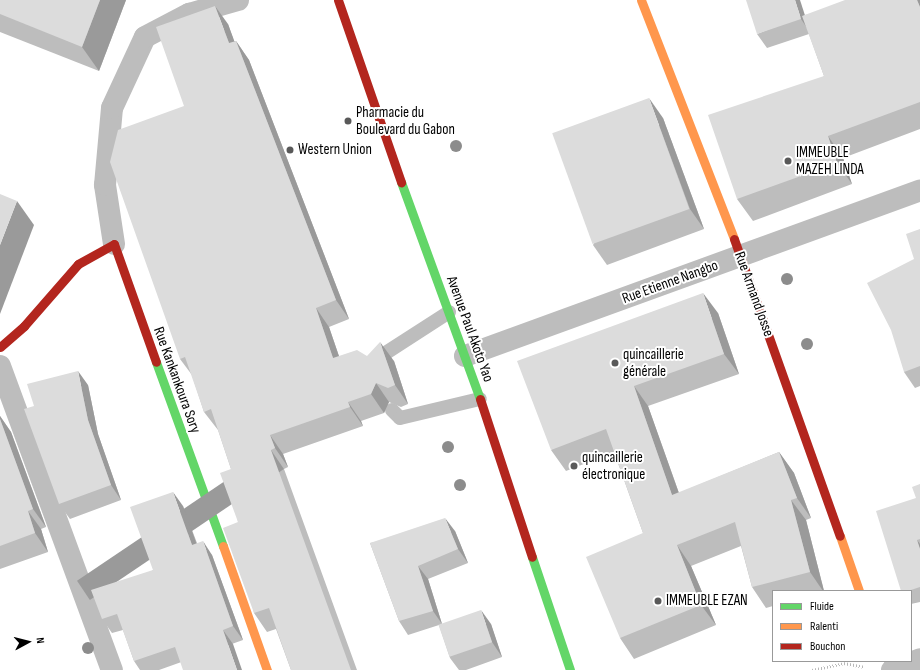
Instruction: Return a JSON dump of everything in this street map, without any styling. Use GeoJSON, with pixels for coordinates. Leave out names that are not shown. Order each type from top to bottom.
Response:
{"type":"FeatureCollection","features":[{"type":"Feature","properties":{"kind":"street"},"geometry":{"type":"LineString","coordinates":[[0,347],[24,326],[78,264],[114,244],[105,185],[112,108],[144,37],[189,14],[238,0]]}},
{"type":"Feature","properties":{"kind":"street","name":"Avenue Paul Akoto Yao"},"geometry":{"type":"LineString","coordinates":[[338,0],[345,28],[466,356],[570,670]]}},
{"type":"Feature","properties":{"kind":"street","name":"Rue Armand Josse"},"geometry":{"type":"LineString","coordinates":[[641,0],[742,256],[859,590]]}},
{"type":"Feature","properties":{"kind":"street","name":"Rue Etienne Nangbo"},"geometry":{"type":"LineString","coordinates":[[466,356],[920,190]]}},
{"type":"Feature","properties":{"kind":"street","name":"Rue Kankankoura Sory"},"geometry":{"type":"LineString","coordinates":[[114,244],[267,670]]}},
{"type":"Feature","properties":{"kind":"street"},"geometry":{"type":"LineString","coordinates":[[0,366],[112,670]]}},
{"type":"Feature","properties":{"kind":"street"},"geometry":{"type":"LineString","coordinates":[[883,667],[906,662]]}},
{"type":"Feature","properties":{"kind":"lane"},"geometry":{"type":"LineString","coordinates":[[378,366],[381,356],[449,312]]}},
{"type":"Feature","properties":{"kind":"lane"},"geometry":{"type":"LineString","coordinates":[[392,410],[400,418],[480,399]]}},
{"type":"Feature","properties":{"kind":"path"},"geometry":{"type":"LineString","coordinates":[[812,670],[844,662],[883,667]]}},
{"type":"Feature","properties":{"kind":"building"},"geometry":{"type":"Polygon","coordinates":[[[0,0],[100,0],[82,47],[0,14],[0,0]]]}},
{"type":"Feature","properties":{"kind":"building"},"geometry":{"type":"Polygon","coordinates":[[[746,0],[795,0],[801,19],[757,34],[746,0]]]}},
{"type":"Feature","properties":{"kind":"building"},"geometry":{"type":"Polygon","coordinates":[[[845,0],[917,0],[920,7],[920,102],[828,136],[837,163],[737,199],[708,115],[824,76],[802,16],[845,0]]]}},
{"type":"Feature","properties":{"kind":"building"},"geometry":{"type":"Polygon","coordinates":[[[215,6],[229,43],[236,41],[336,300],[316,308],[333,358],[357,350],[367,356],[380,342],[395,385],[388,388],[376,383],[371,394],[348,402],[350,407],[270,435],[275,448],[271,450],[351,670],[291,670],[269,608],[254,613],[223,528],[238,522],[220,473],[231,469],[211,409],[204,412],[185,357],[180,359],[110,162],[118,130],[184,106],[156,27],[215,6]]]}},
{"type":"Feature","properties":{"kind":"building"},"geometry":{"type":"Polygon","coordinates":[[[649,98],[689,209],[593,244],[552,133],[649,98]]]}},
{"type":"Feature","properties":{"kind":"building"},"geometry":{"type":"Polygon","coordinates":[[[0,194],[17,201],[0,245],[0,194]]]}},
{"type":"Feature","properties":{"kind":"building"},"geometry":{"type":"Polygon","coordinates":[[[920,229],[920,366],[904,372],[891,330],[867,283],[914,259],[906,234],[920,229]]]}},
{"type":"Feature","properties":{"kind":"building"},"geometry":{"type":"Polygon","coordinates":[[[703,293],[724,354],[634,386],[672,495],[779,452],[797,498],[791,500],[810,572],[752,587],[735,522],[677,545],[701,605],[620,638],[586,557],[643,533],[606,429],[551,450],[517,361],[703,293]]]}},
{"type":"Feature","properties":{"kind":"building"},"geometry":{"type":"Polygon","coordinates":[[[78,371],[88,420],[111,485],[59,504],[24,409],[34,406],[27,384],[78,371]]]}},
{"type":"Feature","properties":{"kind":"building"},"geometry":{"type":"Polygon","coordinates":[[[0,419],[33,509],[28,511],[35,533],[0,546],[0,419]]]}},
{"type":"Feature","properties":{"kind":"building"},"geometry":{"type":"Polygon","coordinates":[[[920,484],[920,539],[917,540],[920,549],[920,587],[911,590],[901,590],[876,511],[916,498],[912,487],[920,484]]]}},
{"type":"Feature","properties":{"kind":"building"},"geometry":{"type":"Polygon","coordinates":[[[173,492],[192,545],[203,541],[233,626],[223,630],[237,670],[183,670],[175,647],[134,661],[117,614],[102,619],[91,590],[153,570],[130,507],[173,492]]]}},
{"type":"Feature","properties":{"kind":"building"},"geometry":{"type":"Polygon","coordinates":[[[445,518],[458,549],[418,566],[433,611],[399,621],[370,543],[445,518]]]}},
{"type":"Feature","properties":{"kind":"building"},"geometry":{"type":"Polygon","coordinates":[[[481,610],[492,642],[450,657],[438,625],[481,610]]]}},
{"type":"Feature","properties":{"kind":"traffic: fast"},"geometry":{"type":"LineString","coordinates":[[401,182],[480,399]]}},
{"type":"Feature","properties":{"kind":"traffic: fast"},"geometry":{"type":"LineString","coordinates":[[156,362],[223,546]]}},
{"type":"Feature","properties":{"kind":"traffic: fast"},"geometry":{"type":"LineString","coordinates":[[532,557],[570,670]]}},
{"type":"Feature","properties":{"kind":"traffic: slow"},"geometry":{"type":"LineString","coordinates":[[641,0],[734,239]]}},
{"type":"Feature","properties":{"kind":"traffic: slow"},"geometry":{"type":"LineString","coordinates":[[840,536],[859,590]]}},
{"type":"Feature","properties":{"kind":"traffic: slow"},"geometry":{"type":"LineString","coordinates":[[223,546],[267,670]]}},
{"type":"Feature","properties":{"kind":"traffic: jam"},"geometry":{"type":"LineString","coordinates":[[338,0],[401,182]]}},
{"type":"Feature","properties":{"kind":"traffic: jam"},"geometry":{"type":"LineString","coordinates":[[734,239],[840,536]]}},
{"type":"Feature","properties":{"kind":"traffic: jam"},"geometry":{"type":"LineString","coordinates":[[0,347],[24,326],[78,264],[114,244],[156,362]]}},
{"type":"Feature","properties":{"kind":"traffic: jam"},"geometry":{"type":"LineString","coordinates":[[480,399],[532,557]]}},
{"type":"Feature","properties":{"kind":"place","name":"Pharmacie du Boulevard du Gabon"},"geometry":{"type":"Point","coordinates":[348,121]}},
{"type":"Feature","properties":{"kind":"place","name":"Western Union"},"geometry":{"type":"Point","coordinates":[290,150]}},
{"type":"Feature","properties":{"kind":"place","name":"IMMEUBLE MAZEH LINDA"},"geometry":{"type":"Point","coordinates":[788,161]}},
{"type":"Feature","properties":{"kind":"place","name":"quincaillerie générale"},"geometry":{"type":"Point","coordinates":[615,363]}},
{"type":"Feature","properties":{"kind":"place","name":"quincaillerie électronique"},"geometry":{"type":"Point","coordinates":[574,466]}},
{"type":"Feature","properties":{"kind":"place","name":"IMMEUBLE EZAN"},"geometry":{"type":"Point","coordinates":[658,601]}}]}
